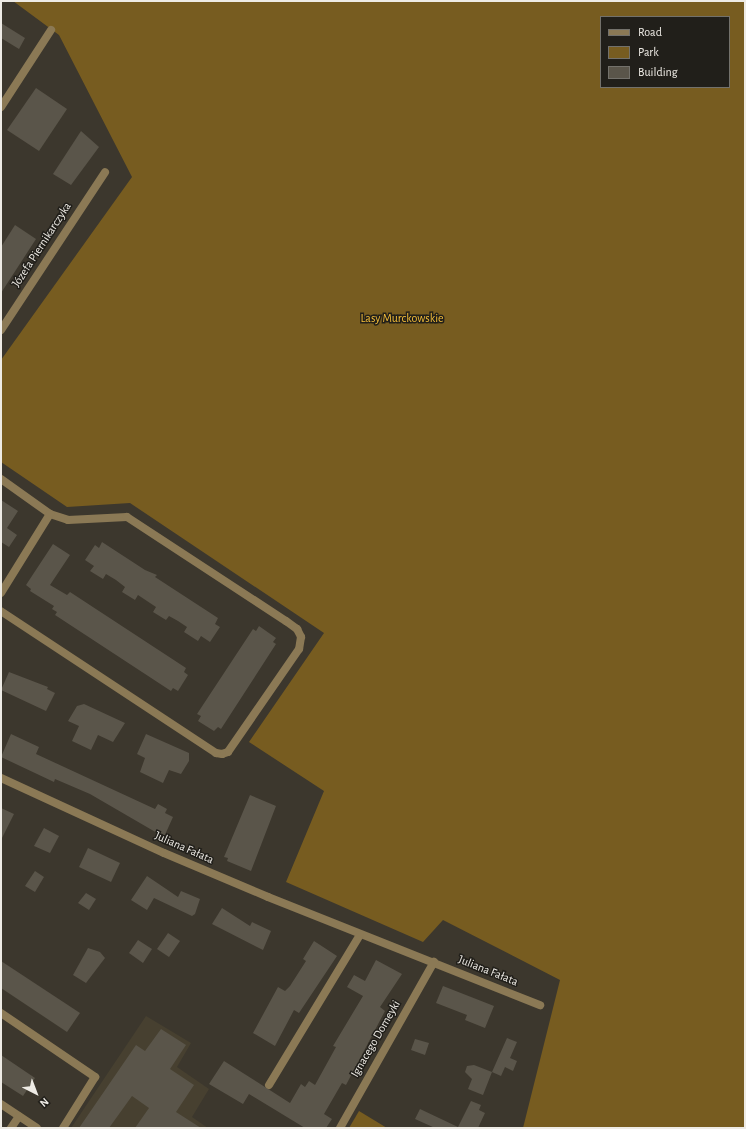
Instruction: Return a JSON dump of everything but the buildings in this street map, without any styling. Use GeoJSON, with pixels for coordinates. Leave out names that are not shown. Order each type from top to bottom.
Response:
{"type":"FeatureCollection","features":[{"type":"Feature","properties":{"kind":"street"},"geometry":{"type":"LineString","coordinates":[[1,107],[51,30]]}},
{"type":"Feature","properties":{"kind":"street","name":"Józefa Piernikarczyka"},"geometry":{"type":"LineString","coordinates":[[1,330],[105,172]]}},
{"type":"Feature","properties":{"kind":"street"},"geometry":{"type":"LineString","coordinates":[[1,479],[50,514],[68,520],[128,517],[297,629],[301,637],[298,649],[228,752],[222,754],[216,753],[1,612]]}},
{"type":"Feature","properties":{"kind":"street"},"geometry":{"type":"LineString","coordinates":[[1,593],[50,514]]}},
{"type":"Feature","properties":{"kind":"street","name":"Juliana Fałata"},"geometry":{"type":"LineString","coordinates":[[1,778],[164,853],[360,935],[434,962],[540,1005]]}},
{"type":"Feature","properties":{"kind":"street"},"geometry":{"type":"LineString","coordinates":[[269,1085],[360,935]]}},
{"type":"Feature","properties":{"kind":"street","name":"Ignacego Domeyki"},"geometry":{"type":"LineString","coordinates":[[340,1128],[434,962]]}},
{"type":"Feature","properties":{"kind":"street"},"geometry":{"type":"LineString","coordinates":[[1,1013],[95,1077],[63,1128]]}},
{"type":"Feature","properties":{"kind":"street"},"geometry":{"type":"LineString","coordinates":[[1,1104],[37,1128]]}},
{"type":"Feature","properties":{"kind":"street"},"geometry":{"type":"LineString","coordinates":[[10,1128],[19,1116]]}},
{"type":"Feature","properties":{"kind":"shaded area"},"geometry":{"type":"Polygon","coordinates":[[[146,1016],[191,1043],[177,1067],[209,1089],[192,1117],[208,1128],[71,1128],[146,1016]]]}},
{"type":"Feature","properties":{"kind":"green space","name":"Lasy Murckowskie"},"geometry":{"type":"Polygon","coordinates":[[[13,1],[745,1],[745,1128],[523,1128],[560,980],[443,920],[423,942],[286,882],[324,791],[249,742],[324,633],[130,503],[67,507],[1,462],[1,360],[132,177],[59,35],[13,1]]]}},
{"type":"Feature","properties":{"kind":"green space"},"geometry":{"type":"Polygon","coordinates":[[[359,1111],[387,1128],[349,1128],[359,1111]]]}}]}
